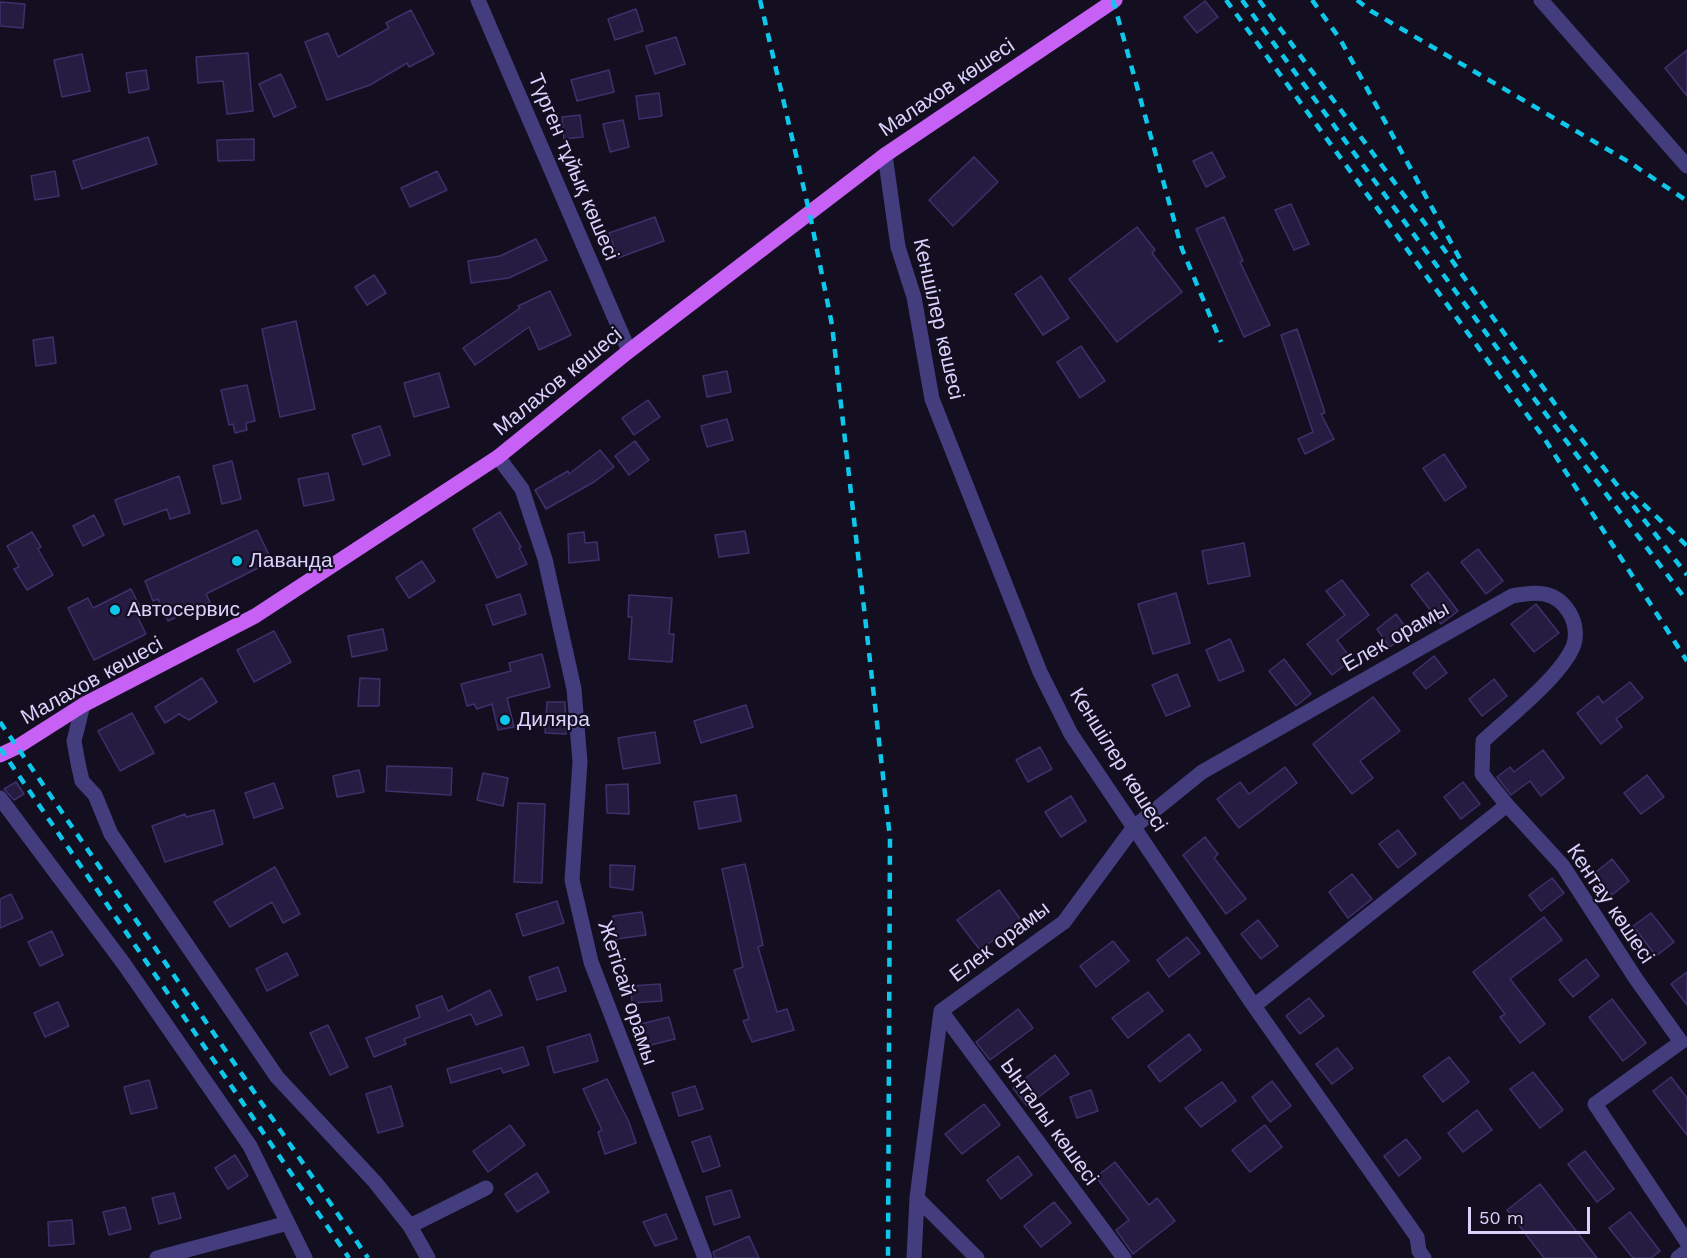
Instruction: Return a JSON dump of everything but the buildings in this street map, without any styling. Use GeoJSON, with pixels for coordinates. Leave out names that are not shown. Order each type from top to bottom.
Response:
{"type":"FeatureCollection","features":[{"type":"Feature","properties":{"kind":"main road","name":"Малахов көшесі"},"geometry":{"type":"LineString","coordinates":[[0,755],[17,747],[83,705],[255,616],[498,457],[629,351],[885,155],[1114,0]]}},
{"type":"Feature","properties":{"kind":"street","name":"Түрген тұйық көшесі"},"geometry":{"type":"LineString","coordinates":[[478,0],[629,351]]}},
{"type":"Feature","properties":{"kind":"street"},"geometry":{"type":"LineString","coordinates":[[1541,0],[1687,166]]}},
{"type":"Feature","properties":{"kind":"street","name":"Кеншілер көшесі"},"geometry":{"type":"LineString","coordinates":[[885,155],[898,247],[914,297],[932,399],[1040,672],[1071,734],[1254,1006],[1416,1237],[1419,1251],[1424,1258]]}},
{"type":"Feature","properties":{"kind":"street","name":"Жетісай орамы"},"geometry":{"type":"LineString","coordinates":[[498,457],[522,489],[545,558],[574,689],[580,762],[572,880],[591,962],[705,1258]]}},
{"type":"Feature","properties":{"kind":"street","name":"Елек орамы"},"geometry":{"type":"LineString","coordinates":[[914,1258],[917,1198],[941,1011],[1064,922],[1134,827],[1202,772],[1512,596],[1541,591],[1563,602],[1571,615],[1576,635],[1571,651],[1547,680],[1484,741],[1482,774],[1507,805]]}},
{"type":"Feature","properties":{"kind":"street"},"geometry":{"type":"LineString","coordinates":[[83,705],[74,741],[78,763],[82,781],[95,795],[111,834],[277,1077],[375,1182],[410,1226],[428,1258]]}},
{"type":"Feature","properties":{"kind":"street"},"geometry":{"type":"LineString","coordinates":[[0,798],[124,964],[250,1146],[305,1258]]}},
{"type":"Feature","properties":{"kind":"street"},"geometry":{"type":"LineString","coordinates":[[1254,1006],[1507,805]]}},
{"type":"Feature","properties":{"kind":"street","name":"Кентау көшесі"},"geometry":{"type":"LineString","coordinates":[[1507,805],[1563,866],[1636,979],[1681,1042],[1595,1104],[1687,1242]]}},
{"type":"Feature","properties":{"kind":"street","name":"Ынталы көшесі"},"geometry":{"type":"LineString","coordinates":[[941,1011],[1124,1258]]}},
{"type":"Feature","properties":{"kind":"street"},"geometry":{"type":"LineString","coordinates":[[410,1226],[486,1188]]}},
{"type":"Feature","properties":{"kind":"street"},"geometry":{"type":"LineString","coordinates":[[917,1198],[977,1258]]}},
{"type":"Feature","properties":{"kind":"street"},"geometry":{"type":"LineString","coordinates":[[157,1258],[288,1223]]}},
{"type":"Feature","properties":{"kind":"street"},"geometry":{"type":"LineString","coordinates":[[1678,1258],[1687,1251]]}},
{"type":"Feature","properties":{"kind":"railway"},"geometry":{"type":"LineString","coordinates":[[760,0],[810,215],[832,325],[890,838],[888,1258]]}},
{"type":"Feature","properties":{"kind":"railway"},"geometry":{"type":"LineString","coordinates":[[1113,0],[1182,249],[1221,342]]}},
{"type":"Feature","properties":{"kind":"railway"},"geometry":{"type":"LineString","coordinates":[[1226,0],[1544,438],[1687,661]]}},
{"type":"Feature","properties":{"kind":"railway"},"geometry":{"type":"LineString","coordinates":[[1242,0],[1533,397],[1687,601]]}},
{"type":"Feature","properties":{"kind":"railway"},"geometry":{"type":"LineString","coordinates":[[1259,0],[1438,241],[1565,418],[1687,575]]}},
{"type":"Feature","properties":{"kind":"railway"},"geometry":{"type":"LineString","coordinates":[[1312,0],[1340,39],[1460,259]]}},
{"type":"Feature","properties":{"kind":"railway"},"geometry":{"type":"LineString","coordinates":[[1357,0],[1371,11],[1629,162],[1687,201]]}},
{"type":"Feature","properties":{"kind":"railway"},"geometry":{"type":"LineString","coordinates":[[1631,492],[1687,546]]}},
{"type":"Feature","properties":{"kind":"railway"},"geometry":{"type":"LineString","coordinates":[[0,722],[368,1258]]}},
{"type":"Feature","properties":{"kind":"railway"},"geometry":{"type":"LineString","coordinates":[[0,748],[349,1258]]}},
{"type":"Feature","properties":{"kind":"place","name":"Лаванда"},"geometry":{"type":"Point","coordinates":[237,561]}},
{"type":"Feature","properties":{"kind":"place","name":"Автосервис"},"geometry":{"type":"Point","coordinates":[115,610]}},
{"type":"Feature","properties":{"kind":"place","name":"Диляра"},"geometry":{"type":"Point","coordinates":[505,720]}}]}
